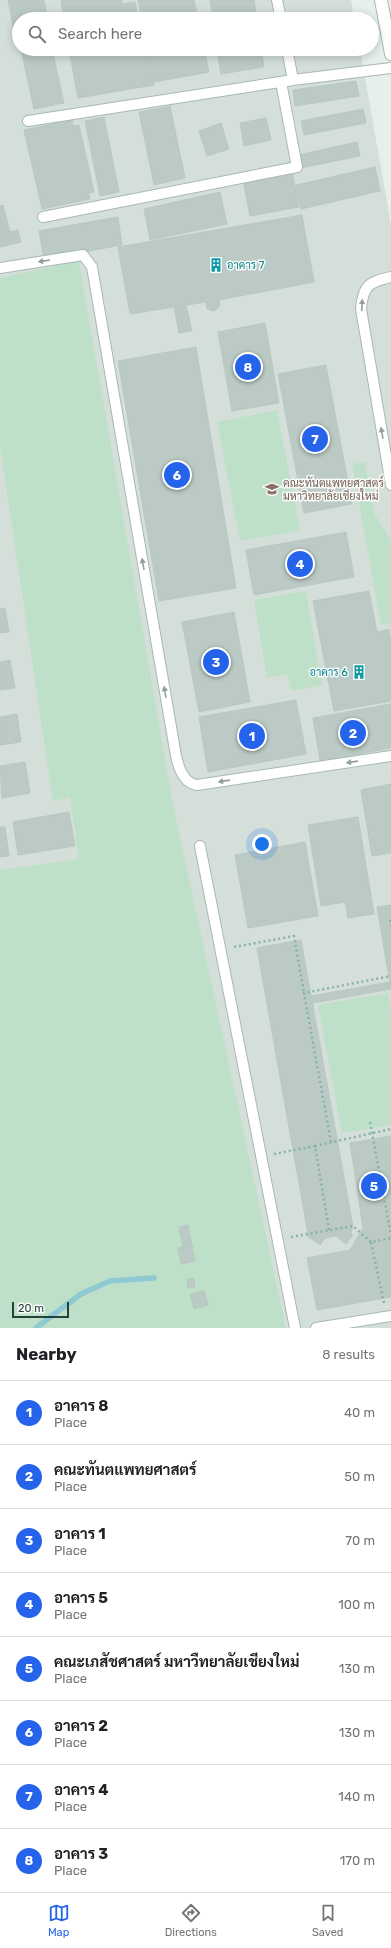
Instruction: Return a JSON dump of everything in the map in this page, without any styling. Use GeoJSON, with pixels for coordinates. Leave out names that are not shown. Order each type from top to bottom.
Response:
{"type":"FeatureCollection","features":[{"type":"Feature","properties":{"kind":"main road"},"geometry":{"type":"LineString","coordinates":[[381,0],[391,54]]}},
{"type":"Feature","properties":{"kind":"lane"},"geometry":{"type":"LineString","coordinates":[[277,0],[280,12]]}},
{"type":"Feature","properties":{"kind":"lane"},"geometry":{"type":"LineString","coordinates":[[288,56],[293,80]]}},
{"type":"Feature","properties":{"kind":"lane"},"geometry":{"type":"LineString","coordinates":[[28,121],[293,80],[391,68]]}},
{"type":"Feature","properties":{"kind":"lane"},"geometry":{"type":"LineString","coordinates":[[43,217],[297,167],[281,82]]}},
{"type":"Feature","properties":{"kind":"lane"},"geometry":{"type":"LineString","coordinates":[[0,268],[83,255],[92,267],[175,750],[180,768],[188,782],[197,785],[391,756]]}},
{"type":"Feature","properties":{"kind":"lane"},"geometry":{"type":"LineString","coordinates":[[391,277],[373,281],[362,293],[361,309],[391,485]]}},
{"type":"Feature","properties":{"kind":"lane"},"geometry":{"type":"LineString","coordinates":[[200,846],[295,1328]]}},
{"type":"Feature","properties":{"kind":"lane"},"geometry":{"type":"LineString","coordinates":[[316,1328],[391,1316]]}},
{"type":"Feature","properties":{"kind":"path"},"geometry":{"type":"LineString","coordinates":[[390,920],[391,926]]}},
{"type":"Feature","properties":{"kind":"path"},"geometry":{"type":"LineString","coordinates":[[220,950],[294,936],[331,1142]]}},
{"type":"Feature","properties":{"kind":"path"},"geometry":{"type":"LineString","coordinates":[[304,993],[391,976]]}},
{"type":"Feature","properties":{"kind":"path"},"geometry":{"type":"LineString","coordinates":[[370,1122],[391,1236],[371,1242]]}},
{"type":"Feature","properties":{"kind":"path"},"geometry":{"type":"LineString","coordinates":[[262,1156],[391,1129]]}},
{"type":"Feature","properties":{"kind":"path"},"geometry":{"type":"LineString","coordinates":[[315,1146],[329,1230]]}},
{"type":"Feature","properties":{"kind":"path"},"geometry":{"type":"LineString","coordinates":[[278,1239],[353,1226],[371,1242],[380,1286]]}},
{"type":"Feature","properties":{"kind":"shaded area"},"geometry":{"type":"Polygon","coordinates":[[[0,0],[351,0],[353,12],[12,12],[12,56],[361,56],[391,225],[391,1328],[0,1328],[0,0]]]}},
{"type":"Feature","properties":{"kind":"green space"},"geometry":{"type":"Polygon","coordinates":[[[79,261],[173,805],[286,1328],[0,1328],[0,870],[79,859],[70,797],[53,801],[0,446],[0,278],[79,261]]]}},
{"type":"Feature","properties":{"kind":"green space"},"geometry":{"type":"Polygon","coordinates":[[[277,410],[300,530],[240,541],[217,422],[277,410]]]}},
{"type":"Feature","properties":{"kind":"green space"},"geometry":{"type":"Polygon","coordinates":[[[365,462],[374,513],[391,540],[391,623],[381,625],[352,464],[365,462]]]}},
{"type":"Feature","properties":{"kind":"green space"},"geometry":{"type":"Polygon","coordinates":[[[306,591],[322,685],[291,691],[288,674],[267,678],[254,600],[306,591]]]}},
{"type":"Feature","properties":{"kind":"green space"},"geometry":{"type":"Polygon","coordinates":[[[388,993],[391,1011],[391,1125],[342,1133],[318,1005],[388,993]]]}},
{"type":"Feature","properties":{"kind":"building"},"geometry":{"type":"Polygon","coordinates":[[[8,0],[44,0],[47,12],[12,12],[12,21],[8,0]]]}},
{"type":"Feature","properties":{"kind":"building"},"geometry":{"type":"Polygon","coordinates":[[[61,0],[121,0],[122,4],[135,2],[137,12],[63,12],[61,0]]]}},
{"type":"Feature","properties":{"kind":"building"},"geometry":{"type":"Polygon","coordinates":[[[138,0],[194,0],[197,12],[141,12],[138,0]]]}},
{"type":"Feature","properties":{"kind":"building"},"geometry":{"type":"Polygon","coordinates":[[[210,0],[254,0],[256,12],[212,12],[210,0]]]}},
{"type":"Feature","properties":{"kind":"building"},"geometry":{"type":"Polygon","coordinates":[[[23,56],[54,56],[64,103],[34,109],[23,56]]]}},
{"type":"Feature","properties":{"kind":"building"},"geometry":{"type":"Polygon","coordinates":[[[70,56],[149,56],[154,85],[78,98],[70,56]]]}},
{"type":"Feature","properties":{"kind":"building"},"geometry":{"type":"Polygon","coordinates":[[[149,56],[206,56],[209,72],[154,82],[149,56]]]}},
{"type":"Feature","properties":{"kind":"building"},"geometry":{"type":"Polygon","coordinates":[[[218,56],[262,56],[264,67],[221,74],[218,56]]]}},
{"type":"Feature","properties":{"kind":"building"},"geometry":{"type":"Polygon","coordinates":[[[356,81],[359,96],[295,106],[293,90],[356,81]]]}},
{"type":"Feature","properties":{"kind":"building"},"geometry":{"type":"Polygon","coordinates":[[[170,106],[185,178],[154,185],[139,112],[170,106]]]}},
{"type":"Feature","properties":{"kind":"building"},"geometry":{"type":"Polygon","coordinates":[[[363,109],[366,123],[304,135],[301,121],[363,109]]]}},
{"type":"Feature","properties":{"kind":"building"},"geometry":{"type":"Polygon","coordinates":[[[104,117],[119,192],[100,196],[85,121],[104,117]]]}},
{"type":"Feature","properties":{"kind":"building"},"geometry":{"type":"Polygon","coordinates":[[[266,118],[271,140],[244,146],[240,123],[266,118]]]}},
{"type":"Feature","properties":{"kind":"building"},"geometry":{"type":"Polygon","coordinates":[[[72,120],[73,126],[79,125],[94,192],[88,193],[90,199],[42,209],[24,130],[72,120]]]}},
{"type":"Feature","properties":{"kind":"building"},"geometry":{"type":"Polygon","coordinates":[[[221,123],[229,149],[207,156],[199,131],[221,123]]]}},
{"type":"Feature","properties":{"kind":"building"},"geometry":{"type":"Polygon","coordinates":[[[357,142],[360,156],[301,168],[298,155],[357,142]]]}},
{"type":"Feature","properties":{"kind":"building"},"geometry":{"type":"Polygon","coordinates":[[[375,167],[380,191],[301,209],[296,185],[375,167]]]}},
{"type":"Feature","properties":{"kind":"building"},"geometry":{"type":"Polygon","coordinates":[[[292,171],[299,207],[250,216],[243,180],[292,171]]]}},
{"type":"Feature","properties":{"kind":"building"},"geometry":{"type":"Polygon","coordinates":[[[220,192],[227,224],[150,240],[144,209],[220,192]]]}},
{"type":"Feature","properties":{"kind":"building"},"geometry":{"type":"Polygon","coordinates":[[[3,205],[10,232],[18,230],[21,242],[0,247],[0,206],[3,205]]]}},
{"type":"Feature","properties":{"kind":"building","name":"อาคาร 7"},"geometry":{"type":"Polygon","coordinates":[[[302,215],[314,282],[219,300],[220,306],[214,311],[207,309],[206,302],[130,314],[118,247],[302,215]]]}},
{"type":"Feature","properties":{"kind":"building"},"geometry":{"type":"Polygon","coordinates":[[[118,217],[122,245],[44,259],[39,231],[118,217]]]}},
{"type":"Feature","properties":{"kind":"building"},"geometry":{"type":"Polygon","coordinates":[[[186,305],[192,331],[179,333],[174,307],[186,305]]]}},
{"type":"Feature","properties":{"kind":"building"},"geometry":{"type":"Polygon","coordinates":[[[265,323],[279,403],[232,411],[218,332],[265,323]]]}},
{"type":"Feature","properties":{"kind":"building"},"geometry":{"type":"Polygon","coordinates":[[[196,347],[236,588],[159,601],[118,361],[196,347]]]}},
{"type":"Feature","properties":{"kind":"building"},"geometry":{"type":"Polygon","coordinates":[[[326,365],[352,504],[304,513],[278,374],[326,365]]]}},
{"type":"Feature","properties":{"kind":"building"},"geometry":{"type":"Polygon","coordinates":[[[346,532],[354,577],[254,595],[246,550],[346,532]]]}},
{"type":"Feature","properties":{"kind":"building","name":"อาคาร 6"},"geometry":{"type":"Polygon","coordinates":[[[369,591],[377,632],[389,629],[391,643],[391,701],[334,711],[313,601],[369,591]]]}},
{"type":"Feature","properties":{"kind":"building"},"geometry":{"type":"Polygon","coordinates":[[[5,608],[9,632],[0,633],[0,609],[5,608]]]}},
{"type":"Feature","properties":{"kind":"building"},"geometry":{"type":"Polygon","coordinates":[[[234,612],[250,702],[199,712],[182,622],[234,612]]]}},
{"type":"Feature","properties":{"kind":"building"},"geometry":{"type":"Polygon","coordinates":[[[10,660],[15,688],[0,690],[0,662],[10,660]]]}},
{"type":"Feature","properties":{"kind":"building"},"geometry":{"type":"Polygon","coordinates":[[[296,700],[306,754],[208,772],[199,717],[296,700]]]}},
{"type":"Feature","properties":{"kind":"building"},"geometry":{"type":"Polygon","coordinates":[[[391,704],[391,748],[320,761],[313,718],[391,704]]]}},
{"type":"Feature","properties":{"kind":"building"},"geometry":{"type":"Polygon","coordinates":[[[17,714],[21,742],[0,745],[0,717],[17,714]]]}},
{"type":"Feature","properties":{"kind":"building"},"geometry":{"type":"Polygon","coordinates":[[[25,762],[30,793],[2,798],[0,766],[25,762]]]}},
{"type":"Feature","properties":{"kind":"building"},"geometry":{"type":"Polygon","coordinates":[[[391,784],[391,853],[372,856],[361,790],[391,784]]]}},
{"type":"Feature","properties":{"kind":"building"},"geometry":{"type":"Polygon","coordinates":[[[69,812],[75,846],[18,855],[13,822],[69,812]]]}},
{"type":"Feature","properties":{"kind":"building"},"geometry":{"type":"Polygon","coordinates":[[[358,817],[374,914],[348,918],[345,902],[321,906],[308,825],[358,817]]]}},
{"type":"Feature","properties":{"kind":"building"},"geometry":{"type":"Polygon","coordinates":[[[0,827],[5,827],[9,856],[0,857],[0,827]]]}},
{"type":"Feature","properties":{"kind":"building"},"geometry":{"type":"Polygon","coordinates":[[[305,842],[318,916],[248,928],[235,855],[305,842]]]}},
{"type":"Feature","properties":{"kind":"building"},"geometry":{"type":"Polygon","coordinates":[[[391,905],[391,989],[377,907],[391,905]]]}},
{"type":"Feature","properties":{"kind":"building"},"geometry":{"type":"Polygon","coordinates":[[[301,940],[353,1226],[351,1233],[353,1235],[346,1244],[336,1236],[325,1238],[320,1245],[307,1236],[308,1234],[257,948],[301,940]]]}},
{"type":"Feature","properties":{"kind":"building"},"geometry":{"type":"Polygon","coordinates":[[[390,982],[391,989],[313,1003],[311,996],[390,982]]]}},
{"type":"Feature","properties":{"kind":"building"},"geometry":{"type":"Polygon","coordinates":[[[391,1136],[391,1297],[317,1310],[307,1258],[350,1250],[363,1228],[350,1143],[391,1136]]]}},
{"type":"Feature","properties":{"kind":"building"},"geometry":{"type":"Polygon","coordinates":[[[188,1225],[192,1245],[183,1247],[179,1227],[188,1225]]]}},
{"type":"Feature","properties":{"kind":"building"},"geometry":{"type":"Polygon","coordinates":[[[192,1245],[195,1261],[181,1264],[178,1248],[192,1245]]]}},
{"type":"Feature","properties":{"kind":"building"},"geometry":{"type":"Polygon","coordinates":[[[194,1278],[195,1287],[188,1288],[187,1279],[194,1278]]]}},
{"type":"Feature","properties":{"kind":"building"},"geometry":{"type":"Polygon","coordinates":[[[204,1291],[208,1305],[194,1309],[190,1294],[204,1291]]]}},
{"type":"Feature","properties":{"kind":"waterway"},"geometry":{"type":"LineString","coordinates":[[36,1328],[81,1294],[110,1281],[154,1278]]}},
{"type":"Feature","properties":{"kind":"place","name":"อาคาร 7"},"geometry":{"type":"Point","coordinates":[216,265]}},
{"type":"Feature","properties":{"kind":"place","name":"อาคาร 3"},"geometry":{"type":"Point","coordinates":[248,367]}},
{"type":"Feature","properties":{"kind":"place","name":"อาคาร 4"},"geometry":{"type":"Point","coordinates":[315,439]}},
{"type":"Feature","properties":{"kind":"place","name":"อาคาร 2"},"geometry":{"type":"Point","coordinates":[177,475]}},
{"type":"Feature","properties":{"kind":"place","name":"คณะทันตแพทยศาสตร์ มหาวิทยาลัยเชียงใหม่"},"geometry":{"type":"Point","coordinates":[272,489]}},
{"type":"Feature","properties":{"kind":"place","name":"อาคาร 5"},"geometry":{"type":"Point","coordinates":[300,564]}},
{"type":"Feature","properties":{"kind":"place","name":"อาคาร 1"},"geometry":{"type":"Point","coordinates":[216,662]}},
{"type":"Feature","properties":{"kind":"place","name":"อาคาร 6"},"geometry":{"type":"Point","coordinates":[359,672]}},
{"type":"Feature","properties":{"kind":"place","name":"คณะทันตแพทยศาสตร์"},"geometry":{"type":"Point","coordinates":[353,733]}},
{"type":"Feature","properties":{"kind":"place","name":"อาคาร 8"},"geometry":{"type":"Point","coordinates":[252,736]}},
{"type":"Feature","properties":{"kind":"place","name":"คณะเภสัชศาสตร์ มหาวืทยาลัยเชียงใหม่"},"geometry":{"type":"Point","coordinates":[374,1186]}}]}
